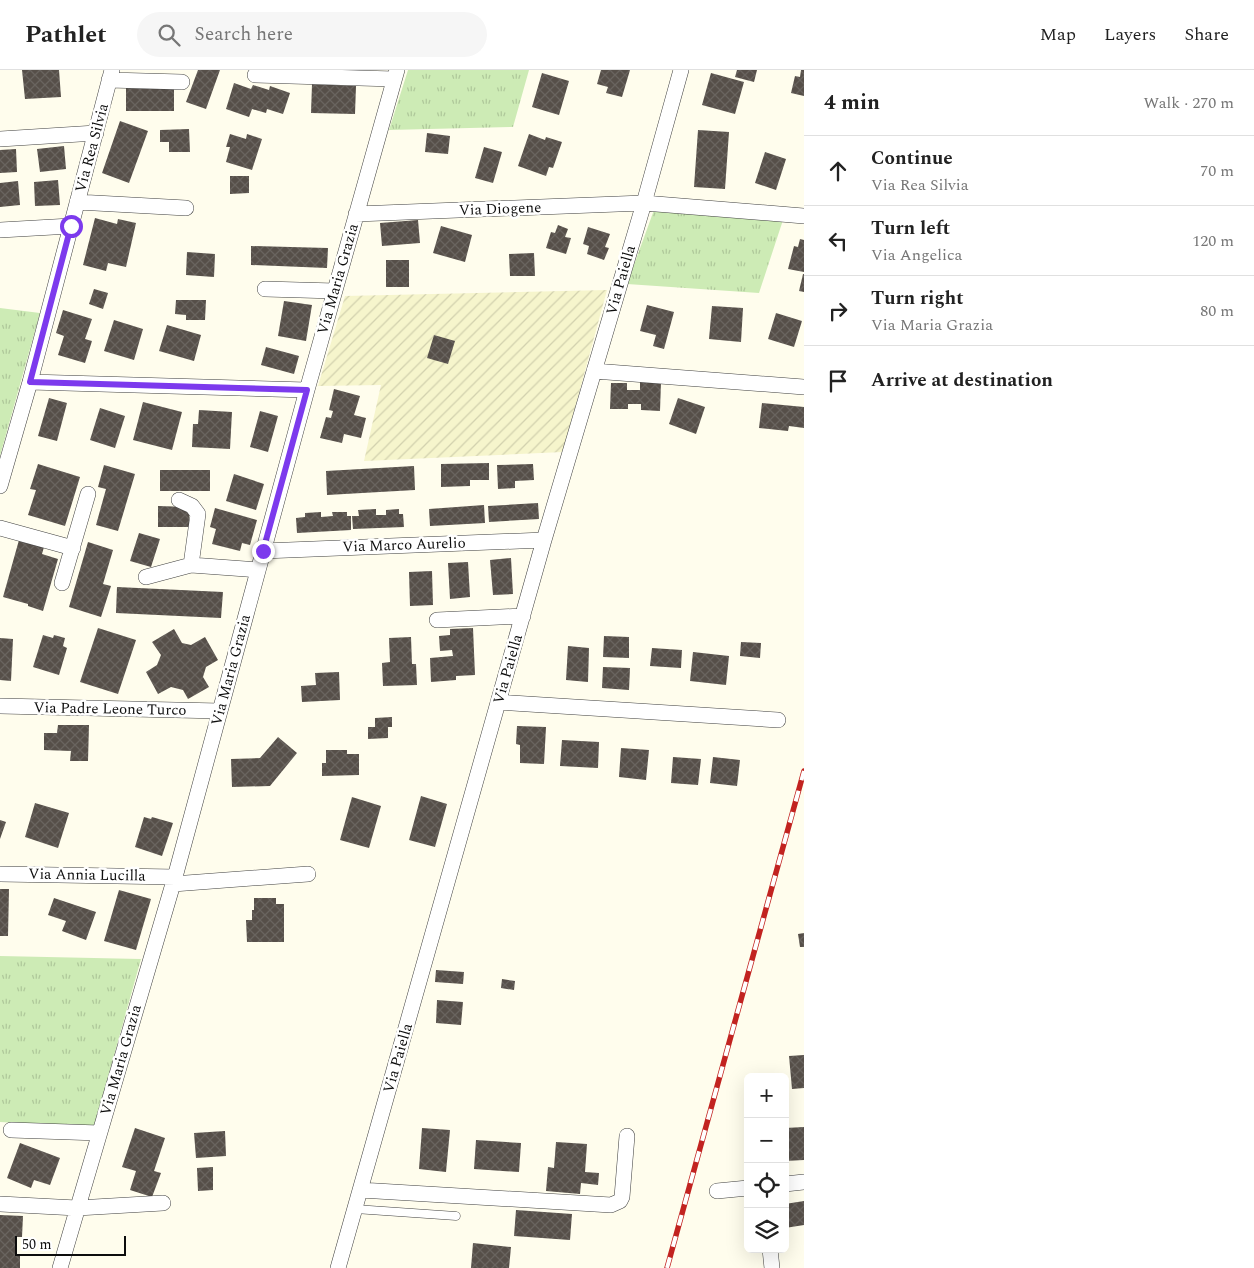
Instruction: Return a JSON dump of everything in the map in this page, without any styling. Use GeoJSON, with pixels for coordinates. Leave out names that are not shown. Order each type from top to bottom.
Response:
{"type":"FeatureCollection","features":[{"type":"Feature","properties":{"kind":"street","name":"Via Paiella"},"geometry":{"type":"LineString","coordinates":[[338,1268],[544,540],[644,203],[681,70]]}},
{"type":"Feature","properties":{"kind":"street"},"geometry":{"type":"LineString","coordinates":[[255,75],[396,74]]}},
{"type":"Feature","properties":{"kind":"street","name":"Via Maria Grazia"},"geometry":{"type":"LineString","coordinates":[[60,1268],[174,880],[307,390],[396,74]]}},
{"type":"Feature","properties":{"kind":"street"},"geometry":{"type":"LineString","coordinates":[[111,75],[182,82]]}},
{"type":"Feature","properties":{"kind":"street","name":"Via Rea Silvia"},"geometry":{"type":"LineString","coordinates":[[0,486],[30,382],[111,75]]}},
{"type":"Feature","properties":{"kind":"street","name":"Via Rea Silvia"},"geometry":{"type":"LineString","coordinates":[[0,139],[96,133]]}},
{"type":"Feature","properties":{"kind":"street","name":"Via Rea Silvia"},"geometry":{"type":"LineString","coordinates":[[77,202],[186,208]]}},
{"type":"Feature","properties":{"kind":"street","name":"Via Diogene"},"geometry":{"type":"LineString","coordinates":[[356,214],[644,203],[804,216]]}},
{"type":"Feature","properties":{"kind":"street"},"geometry":{"type":"LineString","coordinates":[[0,230],[71,226]]}},
{"type":"Feature","properties":{"kind":"street"},"geometry":{"type":"LineString","coordinates":[[265,289],[335,291]]}},
{"type":"Feature","properties":{"kind":"street"},"geometry":{"type":"LineString","coordinates":[[594,371],[804,388]]}},
{"type":"Feature","properties":{"kind":"street"},"geometry":{"type":"LineString","coordinates":[[30,382],[307,390]]}},
{"type":"Feature","properties":{"kind":"street"},"geometry":{"type":"LineString","coordinates":[[62,582],[88,494]]}},
{"type":"Feature","properties":{"kind":"street"},"geometry":{"type":"LineString","coordinates":[[179,500],[195,508],[199,517],[191,565]]}},
{"type":"Feature","properties":{"kind":"street"},"geometry":{"type":"LineString","coordinates":[[0,528],[72,548]]}},
{"type":"Feature","properties":{"kind":"street","name":"Via Marco Aurelio"},"geometry":{"type":"LineString","coordinates":[[263,551],[544,540]]}},
{"type":"Feature","properties":{"kind":"street"},"geometry":{"type":"LineString","coordinates":[[146,577],[191,565],[258,570]]}},
{"type":"Feature","properties":{"kind":"street"},"geometry":{"type":"LineString","coordinates":[[437,620],[523,616]]}},
{"type":"Feature","properties":{"kind":"street"},"geometry":{"type":"LineString","coordinates":[[498,702],[778,720]]}},
{"type":"Feature","properties":{"kind":"street","name":"Via Padre Leone Turco"},"geometry":{"type":"LineString","coordinates":[[0,706],[220,711]]}},
{"type":"Feature","properties":{"kind":"street","name":"Via Annia Lucilla"},"geometry":{"type":"LineString","coordinates":[[0,874],[174,880],[308,874]]}},
{"type":"Feature","properties":{"kind":"street"},"geometry":{"type":"LineString","coordinates":[[11,1130],[99,1133]]}},
{"type":"Feature","properties":{"kind":"street"},"geometry":{"type":"LineString","coordinates":[[360,1190],[611,1205],[620,1201],[622,1197],[627,1136]]}},
{"type":"Feature","properties":{"kind":"street"},"geometry":{"type":"LineString","coordinates":[[789,1184],[804,1182]]}},
{"type":"Feature","properties":{"kind":"street"},"geometry":{"type":"LineString","coordinates":[[716,1191],[744,1188]]}},
{"type":"Feature","properties":{"kind":"street"},"geometry":{"type":"LineString","coordinates":[[0,1204],[77,1208],[163,1203]]}},
{"type":"Feature","properties":{"kind":"street"},"geometry":{"type":"LineString","coordinates":[[770,1253],[772,1268]]}},
{"type":"Feature","properties":{"kind":"lane"},"geometry":{"type":"LineString","coordinates":[[355,1209],[456,1216]]}},
{"type":"Feature","properties":{"kind":"green space"},"geometry":{"type":"Polygon","coordinates":[[[408,70],[529,70],[513,127],[389,130],[408,70]]]}},
{"type":"Feature","properties":{"kind":"green space"},"geometry":{"type":"Polygon","coordinates":[[[654,210],[783,220],[759,293],[627,284],[654,210]]]}},
{"type":"Feature","properties":{"kind":"green space"},"geometry":{"type":"Polygon","coordinates":[[[607,290],[563,452],[364,461],[381,385],[318,386],[345,296],[607,290]]]}},
{"type":"Feature","properties":{"kind":"green space"},"geometry":{"type":"Polygon","coordinates":[[[0,308],[40,313],[0,456],[0,308]]]}},
{"type":"Feature","properties":{"kind":"green space"},"geometry":{"type":"Polygon","coordinates":[[[0,956],[141,959],[94,1127],[0,1122],[0,956]]]}},
{"type":"Feature","properties":{"kind":"building"},"geometry":{"type":"Polygon","coordinates":[[[22,70],[59,70],[61,97],[25,99],[22,70]]]}},
{"type":"Feature","properties":{"kind":"building"},"geometry":{"type":"Polygon","coordinates":[[[198,70],[220,70],[206,109],[186,102],[198,70]]]}},
{"type":"Feature","properties":{"kind":"building"},"geometry":{"type":"Polygon","coordinates":[[[601,70],[630,70],[622,97],[606,93],[608,87],[597,84],[601,70]]]}},
{"type":"Feature","properties":{"kind":"building"},"geometry":{"type":"Polygon","coordinates":[[[737,70],[757,70],[754,82],[735,77],[737,70]]]}},
{"type":"Feature","properties":{"kind":"building"},"geometry":{"type":"Polygon","coordinates":[[[801,70],[804,70],[804,96],[791,93],[795,76],[800,77],[801,70]]]}},
{"type":"Feature","properties":{"kind":"building"},"geometry":{"type":"Polygon","coordinates":[[[542,73],[569,81],[559,115],[532,107],[542,73]]]}},
{"type":"Feature","properties":{"kind":"building"},"geometry":{"type":"Polygon","coordinates":[[[711,73],[744,82],[735,114],[702,105],[711,73]]]}},
{"type":"Feature","properties":{"kind":"building"},"geometry":{"type":"Polygon","coordinates":[[[234,83],[251,89],[253,85],[269,90],[270,86],[290,93],[283,114],[267,109],[266,113],[252,109],[249,117],[226,109],[234,83]]]}},
{"type":"Feature","properties":{"kind":"building"},"geometry":{"type":"Polygon","coordinates":[[[312,84],[356,86],[355,114],[311,113],[312,84]]]}},
{"type":"Feature","properties":{"kind":"building"},"geometry":{"type":"Polygon","coordinates":[[[126,88],[174,89],[174,111],[126,111],[126,88]]]}},
{"type":"Feature","properties":{"kind":"building"},"geometry":{"type":"Polygon","coordinates":[[[120,121],[148,131],[129,183],[102,173],[120,121]]]}},
{"type":"Feature","properties":{"kind":"building"},"geometry":{"type":"Polygon","coordinates":[[[189,129],[190,152],[169,152],[169,142],[160,142],[160,130],[189,129]]]}},
{"type":"Feature","properties":{"kind":"building"},"geometry":{"type":"Polygon","coordinates":[[[698,130],[729,132],[725,189],[694,187],[698,130]]]}},
{"type":"Feature","properties":{"kind":"building"},"geometry":{"type":"Polygon","coordinates":[[[427,133],[450,136],[448,154],[425,152],[427,133]]]}},
{"type":"Feature","properties":{"kind":"building"},"geometry":{"type":"Polygon","coordinates":[[[230,134],[246,139],[247,134],[262,139],[252,170],[226,162],[230,147],[226,147],[230,134]]]}},
{"type":"Feature","properties":{"kind":"building"},"geometry":{"type":"Polygon","coordinates":[[[529,134],[545,140],[546,137],[562,142],[553,168],[549,167],[546,176],[518,166],[529,134]]]}},
{"type":"Feature","properties":{"kind":"building"},"geometry":{"type":"Polygon","coordinates":[[[64,146],[66,169],[40,172],[37,149],[64,146]]]}},
{"type":"Feature","properties":{"kind":"building"},"geometry":{"type":"Polygon","coordinates":[[[484,147],[502,152],[493,183],[475,178],[484,147]]]}},
{"type":"Feature","properties":{"kind":"building"},"geometry":{"type":"Polygon","coordinates":[[[16,149],[17,172],[0,173],[0,150],[16,149]]]}},
{"type":"Feature","properties":{"kind":"building"},"geometry":{"type":"Polygon","coordinates":[[[765,152],[786,159],[776,190],[755,183],[765,152]]]}},
{"type":"Feature","properties":{"kind":"building"},"geometry":{"type":"Polygon","coordinates":[[[230,176],[249,176],[249,193],[230,194],[230,176]]]}},
{"type":"Feature","properties":{"kind":"building"},"geometry":{"type":"Polygon","coordinates":[[[58,180],[60,205],[35,206],[34,182],[58,180]]]}},
{"type":"Feature","properties":{"kind":"building"},"geometry":{"type":"Polygon","coordinates":[[[18,181],[20,205],[0,207],[0,183],[18,181]]]}},
{"type":"Feature","properties":{"kind":"building"},"geometry":{"type":"Polygon","coordinates":[[[95,218],[117,224],[118,219],[136,223],[126,267],[108,263],[106,271],[83,265],[95,218]]]}},
{"type":"Feature","properties":{"kind":"building"},"geometry":{"type":"Polygon","coordinates":[[[418,220],[420,243],[382,246],[380,223],[418,220]]]}},
{"type":"Feature","properties":{"kind":"building"},"geometry":{"type":"Polygon","coordinates":[[[558,225],[568,229],[565,237],[571,238],[566,254],[546,248],[551,232],[555,233],[558,225]]]}},
{"type":"Feature","properties":{"kind":"building"},"geometry":{"type":"Polygon","coordinates":[[[441,226],[472,235],[465,262],[433,253],[441,226]]]}},
{"type":"Feature","properties":{"kind":"building"},"geometry":{"type":"Polygon","coordinates":[[[588,227],[610,234],[605,247],[609,248],[604,260],[587,254],[589,246],[583,244],[588,227]]]}},
{"type":"Feature","properties":{"kind":"building"},"geometry":{"type":"Polygon","coordinates":[[[800,239],[804,240],[804,272],[788,269],[794,246],[798,247],[800,239]]]}},
{"type":"Feature","properties":{"kind":"building"},"geometry":{"type":"Polygon","coordinates":[[[251,246],[328,248],[327,268],[251,265],[251,246]]]}},
{"type":"Feature","properties":{"kind":"building"},"geometry":{"type":"Polygon","coordinates":[[[187,252],[215,254],[214,277],[186,275],[187,252]]]}},
{"type":"Feature","properties":{"kind":"building"},"geometry":{"type":"Polygon","coordinates":[[[534,253],[535,276],[510,276],[509,254],[534,253]]]}},
{"type":"Feature","properties":{"kind":"building"},"geometry":{"type":"Polygon","coordinates":[[[386,260],[409,260],[409,287],[386,287],[386,260]]]}},
{"type":"Feature","properties":{"kind":"building"},"geometry":{"type":"Polygon","coordinates":[[[804,274],[804,292],[799,291],[804,274]]]}},
{"type":"Feature","properties":{"kind":"building"},"geometry":{"type":"Polygon","coordinates":[[[94,289],[108,293],[103,309],[89,304],[94,289]]]}},
{"type":"Feature","properties":{"kind":"building"},"geometry":{"type":"Polygon","coordinates":[[[176,300],[206,300],[205,320],[186,320],[186,315],[175,314],[176,300]]]}},
{"type":"Feature","properties":{"kind":"building"},"geometry":{"type":"Polygon","coordinates":[[[284,301],[312,305],[306,341],[278,336],[284,301]]]}},
{"type":"Feature","properties":{"kind":"building"},"geometry":{"type":"Polygon","coordinates":[[[647,305],[674,312],[664,349],[653,346],[656,335],[640,331],[647,305]]]}},
{"type":"Feature","properties":{"kind":"building"},"geometry":{"type":"Polygon","coordinates":[[[712,306],[743,308],[741,342],[709,339],[712,306]]]}},
{"type":"Feature","properties":{"kind":"building"},"geometry":{"type":"Polygon","coordinates":[[[63,310],[92,319],[85,339],[92,341],[85,363],[58,355],[64,336],[56,333],[63,310]]]}},
{"type":"Feature","properties":{"kind":"building"},"geometry":{"type":"Polygon","coordinates":[[[776,313],[802,321],[794,347],[768,339],[776,313]]]}},
{"type":"Feature","properties":{"kind":"building"},"geometry":{"type":"Polygon","coordinates":[[[114,320],[143,329],[134,360],[104,351],[114,320]]]}},
{"type":"Feature","properties":{"kind":"building"},"geometry":{"type":"Polygon","coordinates":[[[167,325],[201,335],[194,361],[159,351],[167,325]]]}},
{"type":"Feature","properties":{"kind":"building"},"geometry":{"type":"Polygon","coordinates":[[[434,335],[455,341],[448,364],[427,358],[434,335]]]}},
{"type":"Feature","properties":{"kind":"building"},"geometry":{"type":"Polygon","coordinates":[[[266,347],[299,356],[294,374],[261,365],[266,347]]]}},
{"type":"Feature","properties":{"kind":"building"},"geometry":{"type":"Polygon","coordinates":[[[640,381],[661,382],[660,411],[641,410],[641,404],[628,404],[628,409],[610,409],[611,383],[627,383],[627,390],[640,390],[640,381]]]}},
{"type":"Feature","properties":{"kind":"building"},"geometry":{"type":"Polygon","coordinates":[[[334,389],[360,396],[354,415],[366,418],[361,438],[344,434],[342,443],[320,438],[326,417],[331,418],[333,411],[329,410],[334,389]]]}},
{"type":"Feature","properties":{"kind":"building"},"geometry":{"type":"Polygon","coordinates":[[[49,398],[67,403],[57,441],[38,436],[49,398]]]}},
{"type":"Feature","properties":{"kind":"building"},"geometry":{"type":"Polygon","coordinates":[[[678,398],[705,407],[696,434],[669,424],[678,398]]]}},
{"type":"Feature","properties":{"kind":"building"},"geometry":{"type":"Polygon","coordinates":[[[143,402],[182,412],[172,450],[133,440],[143,402]]]}},
{"type":"Feature","properties":{"kind":"building"},"geometry":{"type":"Polygon","coordinates":[[[762,403],[804,407],[804,428],[789,426],[788,431],[759,428],[762,403]]]}},
{"type":"Feature","properties":{"kind":"building"},"geometry":{"type":"Polygon","coordinates":[[[100,408],[125,416],[115,448],[90,440],[100,408]]]}},
{"type":"Feature","properties":{"kind":"building"},"geometry":{"type":"Polygon","coordinates":[[[199,410],[232,412],[230,449],[192,447],[193,424],[198,424],[199,410]]]}},
{"type":"Feature","properties":{"kind":"building"},"geometry":{"type":"Polygon","coordinates":[[[260,411],[278,416],[268,452],[250,447],[260,411]]]}},
{"type":"Feature","properties":{"kind":"building"},"geometry":{"type":"Polygon","coordinates":[[[489,463],[489,480],[470,480],[470,486],[441,487],[441,464],[489,463]]]}},
{"type":"Feature","properties":{"kind":"building"},"geometry":{"type":"Polygon","coordinates":[[[38,464],[80,477],[65,526],[28,515],[36,490],[30,489],[38,464]]]}},
{"type":"Feature","properties":{"kind":"building"},"geometry":{"type":"Polygon","coordinates":[[[533,464],[534,480],[515,481],[515,488],[498,489],[497,465],[533,464]]]}},
{"type":"Feature","properties":{"kind":"building"},"geometry":{"type":"Polygon","coordinates":[[[104,465],[135,474],[118,531],[96,525],[106,489],[98,487],[104,465]]]}},
{"type":"Feature","properties":{"kind":"building"},"geometry":{"type":"Polygon","coordinates":[[[414,466],[415,490],[327,495],[326,471],[414,466]]]}},
{"type":"Feature","properties":{"kind":"building"},"geometry":{"type":"Polygon","coordinates":[[[160,470],[210,470],[210,491],[160,491],[160,470]]]}},
{"type":"Feature","properties":{"kind":"building"},"geometry":{"type":"Polygon","coordinates":[[[234,474],[264,484],[256,510],[226,501],[234,474]]]}},
{"type":"Feature","properties":{"kind":"building"},"geometry":{"type":"Polygon","coordinates":[[[538,503],[539,519],[489,522],[488,506],[538,503]]]}},
{"type":"Feature","properties":{"kind":"building"},"geometry":{"type":"Polygon","coordinates":[[[484,505],[485,523],[430,526],[429,509],[484,505]]]}},
{"type":"Feature","properties":{"kind":"building"},"geometry":{"type":"Polygon","coordinates":[[[158,506],[189,507],[189,527],[158,527],[158,506]]]}},
{"type":"Feature","properties":{"kind":"building"},"geometry":{"type":"Polygon","coordinates":[[[215,508],[257,520],[250,545],[242,543],[240,551],[212,544],[216,529],[210,527],[215,508]]]}},
{"type":"Feature","properties":{"kind":"building"},"geometry":{"type":"Polygon","coordinates":[[[376,509],[376,515],[386,515],[386,510],[399,509],[399,514],[403,514],[404,527],[353,529],[352,516],[359,516],[358,510],[376,509]]]}},
{"type":"Feature","properties":{"kind":"building"},"geometry":{"type":"Polygon","coordinates":[[[321,512],[321,517],[333,516],[332,512],[347,512],[347,516],[351,516],[351,530],[297,533],[296,518],[305,517],[305,513],[321,512]]]}},
{"type":"Feature","properties":{"kind":"building"},"geometry":{"type":"Polygon","coordinates":[[[139,533],[160,539],[151,567],[130,561],[139,533]]]}},
{"type":"Feature","properties":{"kind":"building"},"geometry":{"type":"Polygon","coordinates":[[[19,540],[44,547],[42,554],[58,559],[43,611],[28,606],[28,604],[3,597],[19,540]]]}},
{"type":"Feature","properties":{"kind":"building"},"geometry":{"type":"Polygon","coordinates":[[[88,542],[113,550],[103,584],[111,586],[101,617],[69,607],[88,542]]]}},
{"type":"Feature","properties":{"kind":"building"},"geometry":{"type":"Polygon","coordinates":[[[511,558],[513,594],[493,595],[490,560],[511,558]]]}},
{"type":"Feature","properties":{"kind":"building"},"geometry":{"type":"Polygon","coordinates":[[[468,562],[470,597],[450,599],[448,563],[468,562]]]}},
{"type":"Feature","properties":{"kind":"building"},"geometry":{"type":"Polygon","coordinates":[[[432,571],[433,605],[410,606],[409,572],[432,571]]]}},
{"type":"Feature","properties":{"kind":"building"},"geometry":{"type":"Polygon","coordinates":[[[117,587],[223,592],[221,618],[116,613],[117,587]]]}},
{"type":"Feature","properties":{"kind":"building"},"geometry":{"type":"Polygon","coordinates":[[[98,628],[136,640],[118,694],[80,682],[98,628]]]}},
{"type":"Feature","properties":{"kind":"building"},"geometry":{"type":"Polygon","coordinates":[[[473,628],[475,675],[456,676],[456,680],[431,682],[430,658],[453,656],[452,650],[440,651],[439,636],[450,635],[450,629],[473,628]]]}},
{"type":"Feature","properties":{"kind":"building"},"geometry":{"type":"Polygon","coordinates":[[[174,629],[182,643],[191,645],[205,637],[218,660],[206,667],[203,677],[209,687],[188,699],[183,690],[171,687],[158,694],[146,672],[157,665],[161,655],[152,642],[174,629]]]}},
{"type":"Feature","properties":{"kind":"building"},"geometry":{"type":"Polygon","coordinates":[[[43,635],[53,638],[54,635],[65,638],[63,646],[67,648],[59,675],[33,667],[43,635]]]}},
{"type":"Feature","properties":{"kind":"building"},"geometry":{"type":"Polygon","coordinates":[[[604,636],[629,637],[629,658],[603,657],[604,636]]]}},
{"type":"Feature","properties":{"kind":"building"},"geometry":{"type":"Polygon","coordinates":[[[411,637],[412,664],[416,664],[417,685],[383,686],[382,663],[390,662],[389,638],[411,637]]]}},
{"type":"Feature","properties":{"kind":"building"},"geometry":{"type":"Polygon","coordinates":[[[0,638],[13,639],[11,681],[0,680],[0,638]]]}},
{"type":"Feature","properties":{"kind":"building"},"geometry":{"type":"Polygon","coordinates":[[[741,642],[761,643],[760,658],[740,656],[741,642]]]}},
{"type":"Feature","properties":{"kind":"building"},"geometry":{"type":"Polygon","coordinates":[[[568,646],[589,648],[588,682],[566,680],[568,646]]]}},
{"type":"Feature","properties":{"kind":"building"},"geometry":{"type":"Polygon","coordinates":[[[652,648],[682,650],[681,668],[650,666],[652,648]]]}},
{"type":"Feature","properties":{"kind":"building"},"geometry":{"type":"Polygon","coordinates":[[[693,652],[729,656],[726,685],[690,681],[693,652]]]}},
{"type":"Feature","properties":{"kind":"building"},"geometry":{"type":"Polygon","coordinates":[[[603,667],[630,668],[629,690],[602,688],[603,667]]]}},
{"type":"Feature","properties":{"kind":"building"},"geometry":{"type":"Polygon","coordinates":[[[339,672],[340,700],[302,702],[301,686],[316,685],[315,673],[339,672]]]}},
{"type":"Feature","properties":{"kind":"building"},"geometry":{"type":"Polygon","coordinates":[[[392,717],[392,727],[388,727],[388,738],[368,739],[368,727],[375,727],[375,718],[392,717]]]}},
{"type":"Feature","properties":{"kind":"building"},"geometry":{"type":"Polygon","coordinates":[[[58,725],[89,725],[88,761],[70,761],[71,751],[44,750],[44,733],[57,733],[58,725]]]}},
{"type":"Feature","properties":{"kind":"building"},"geometry":{"type":"Polygon","coordinates":[[[517,726],[546,727],[544,764],[520,763],[520,745],[516,744],[517,726]]]}},
{"type":"Feature","properties":{"kind":"building"},"geometry":{"type":"Polygon","coordinates":[[[278,737],[297,753],[270,786],[232,787],[231,759],[260,758],[278,737]]]}},
{"type":"Feature","properties":{"kind":"building"},"geometry":{"type":"Polygon","coordinates":[[[562,740],[599,742],[598,768],[560,766],[562,740]]]}},
{"type":"Feature","properties":{"kind":"building"},"geometry":{"type":"Polygon","coordinates":[[[621,748],[649,750],[646,780],[619,777],[621,748]]]}},
{"type":"Feature","properties":{"kind":"building"},"geometry":{"type":"Polygon","coordinates":[[[326,750],[347,750],[347,754],[359,754],[359,775],[322,776],[322,763],[326,763],[326,750]]]}},
{"type":"Feature","properties":{"kind":"building"},"geometry":{"type":"Polygon","coordinates":[[[673,757],[701,759],[698,785],[671,783],[673,757]]]}},
{"type":"Feature","properties":{"kind":"building"},"geometry":{"type":"Polygon","coordinates":[[[713,757],[740,760],[737,786],[710,783],[713,757]]]}},
{"type":"Feature","properties":{"kind":"building"},"geometry":{"type":"Polygon","coordinates":[[[421,796],[447,804],[435,847],[409,840],[421,796]]]}},
{"type":"Feature","properties":{"kind":"building"},"geometry":{"type":"Polygon","coordinates":[[[352,797],[381,806],[369,848],[340,840],[352,797]]]}},
{"type":"Feature","properties":{"kind":"building"},"geometry":{"type":"Polygon","coordinates":[[[35,803],[69,813],[58,848],[25,837],[35,803]]]}},
{"type":"Feature","properties":{"kind":"building"},"geometry":{"type":"Polygon","coordinates":[[[144,817],[151,819],[152,817],[173,823],[162,856],[135,847],[144,817]]]}},
{"type":"Feature","properties":{"kind":"building"},"geometry":{"type":"Polygon","coordinates":[[[0,820],[6,822],[0,839],[0,820]]]}},
{"type":"Feature","properties":{"kind":"building"},"geometry":{"type":"Polygon","coordinates":[[[0,889],[9,889],[8,936],[0,936],[0,889]]]}},
{"type":"Feature","properties":{"kind":"building"},"geometry":{"type":"Polygon","coordinates":[[[119,890],[151,899],[136,950],[104,941],[119,890]]]}},
{"type":"Feature","properties":{"kind":"building"},"geometry":{"type":"Polygon","coordinates":[[[54,898],[96,912],[86,940],[62,931],[66,921],[48,915],[54,898]]]}},
{"type":"Feature","properties":{"kind":"building"},"geometry":{"type":"Polygon","coordinates":[[[254,898],[276,898],[276,904],[284,904],[284,942],[247,942],[246,920],[252,920],[254,898]]]}},
{"type":"Feature","properties":{"kind":"building"},"geometry":{"type":"Polygon","coordinates":[[[804,933],[804,947],[800,947],[798,934],[804,933]]]}},
{"type":"Feature","properties":{"kind":"building"},"geometry":{"type":"Polygon","coordinates":[[[436,970],[464,972],[463,984],[435,982],[436,970]]]}},
{"type":"Feature","properties":{"kind":"building"},"geometry":{"type":"Polygon","coordinates":[[[502,979],[515,981],[514,990],[501,988],[502,979]]]}},
{"type":"Feature","properties":{"kind":"building"},"geometry":{"type":"Polygon","coordinates":[[[437,1000],[463,1002],[461,1025],[436,1023],[437,1000]]]}},
{"type":"Feature","properties":{"kind":"building"},"geometry":{"type":"Polygon","coordinates":[[[804,1055],[804,1088],[792,1089],[789,1056],[804,1055]]]}},
{"type":"Feature","properties":{"kind":"building"},"geometry":{"type":"Polygon","coordinates":[[[804,1127],[804,1160],[789,1161],[789,1128],[804,1127]]]}},
{"type":"Feature","properties":{"kind":"building"},"geometry":{"type":"Polygon","coordinates":[[[135,1128],[165,1138],[154,1171],[161,1173],[152,1197],[130,1190],[136,1171],[122,1167],[135,1128]]]}},
{"type":"Feature","properties":{"kind":"building"},"geometry":{"type":"Polygon","coordinates":[[[422,1128],[450,1130],[446,1172],[419,1169],[422,1128]]]}},
{"type":"Feature","properties":{"kind":"building"},"geometry":{"type":"Polygon","coordinates":[[[225,1131],[226,1156],[196,1158],[194,1133],[225,1131]]]}},
{"type":"Feature","properties":{"kind":"building"},"geometry":{"type":"Polygon","coordinates":[[[476,1140],[521,1143],[519,1172],[474,1169],[476,1140]]]}},
{"type":"Feature","properties":{"kind":"building"},"geometry":{"type":"Polygon","coordinates":[[[556,1142],[587,1144],[585,1172],[599,1173],[598,1185],[581,1183],[580,1194],[546,1191],[548,1167],[554,1168],[556,1142]]]}},
{"type":"Feature","properties":{"kind":"building"},"geometry":{"type":"Polygon","coordinates":[[[20,1143],[60,1158],[50,1185],[34,1180],[31,1188],[7,1178],[20,1143]]]}},
{"type":"Feature","properties":{"kind":"building"},"geometry":{"type":"Polygon","coordinates":[[[213,1167],[213,1190],[198,1191],[197,1168],[213,1167]]]}},
{"type":"Feature","properties":{"kind":"building"},"geometry":{"type":"Polygon","coordinates":[[[804,1201],[804,1225],[789,1227],[789,1203],[804,1201]]]}},
{"type":"Feature","properties":{"kind":"building"},"geometry":{"type":"Polygon","coordinates":[[[516,1210],[572,1214],[570,1240],[514,1236],[516,1210]]]}},
{"type":"Feature","properties":{"kind":"building"},"geometry":{"type":"Polygon","coordinates":[[[0,1215],[23,1216],[22,1237],[16,1237],[15,1255],[20,1255],[20,1268],[0,1268],[0,1215]]]}},
{"type":"Feature","properties":{"kind":"building"},"geometry":{"type":"Polygon","coordinates":[[[473,1243],[511,1247],[509,1268],[471,1268],[473,1243]]]}},
{"type":"Feature","properties":{"kind":"railway"},"geometry":{"type":"LineString","coordinates":[[667,1268],[804,771]]}},
{"type":"Feature","properties":{"kind":"route"},"geometry":{"type":"LineString","coordinates":[[71,226],[30,382],[307,390],[263,551]]}}]}
